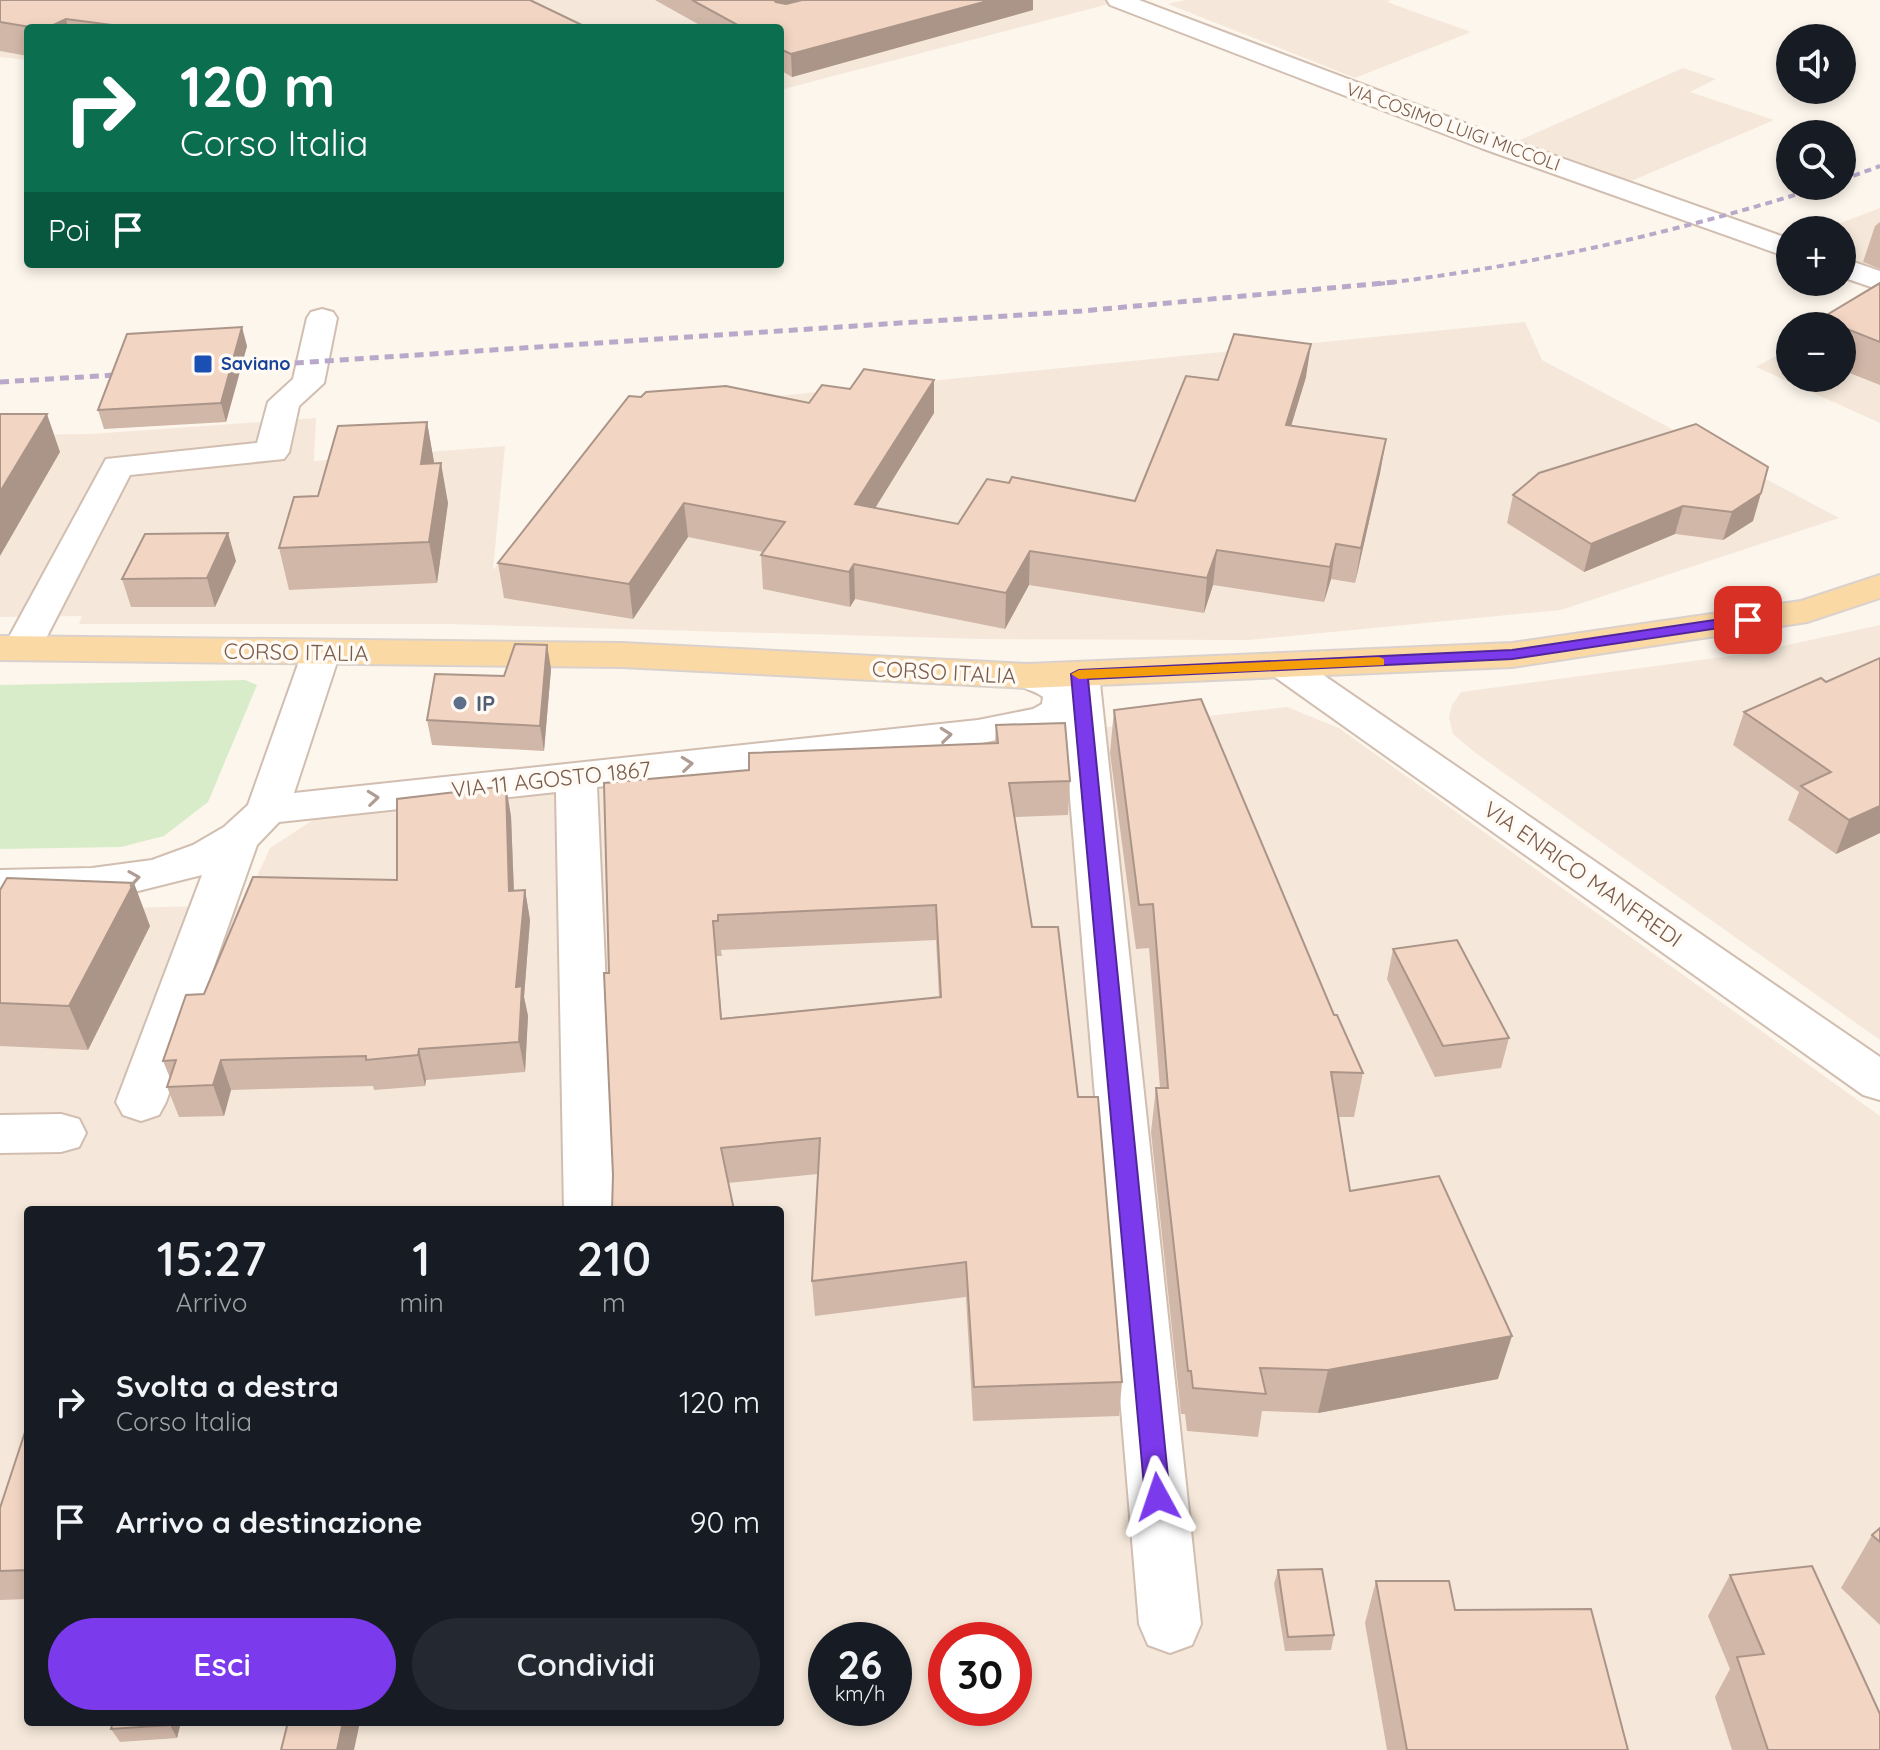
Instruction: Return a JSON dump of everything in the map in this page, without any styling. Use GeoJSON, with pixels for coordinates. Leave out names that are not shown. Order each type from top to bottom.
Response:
{"type":"FeatureCollection","features":[{"type":"Feature","properties":{"kind":"main road","name":"CORSO ITALIA"},"geometry":{"type":"LineString","coordinates":[[11,648],[622,655],[1028,676],[1512,655],[1807,611],[1880,586]]}},
{"type":"Feature","properties":{"kind":"street","name":"VIA COSIMO LUIGI MICCOLI"},"geometry":{"type":"LineString","coordinates":[[1118,0],[1490,142],[1776,244]]}},
{"type":"Feature","properties":{"kind":"street"},"geometry":{"type":"LineString","coordinates":[[1856,272],[1880,281]]}},
{"type":"Feature","properties":{"kind":"street"},"geometry":{"type":"LineString","coordinates":[[11,648],[118,466],[272,452],[284,402],[308,383],[322,318]]}},
{"type":"Feature","properties":{"kind":"street"},"geometry":{"type":"LineString","coordinates":[[141,1102],[321,653]]}},
{"type":"Feature","properties":{"kind":"street","name":"VIA ENRICO MANFREDI"},"geometry":{"type":"LineString","coordinates":[[1286,667],[1880,1082]]}},
{"type":"Feature","properties":{"kind":"street"},"geometry":{"type":"LineString","coordinates":[[1079,674],[1170,1624]]}},
{"type":"Feature","properties":{"kind":"street","name":"VIA 11 AGOSTO 1867"},"geometry":{"type":"LineString","coordinates":[[0,885],[85,883],[157,875],[213,854],[252,824],[576,776],[978,732],[1045,719],[1061,710],[1063,694],[1051,684],[1028,676]]}},
{"type":"Feature","properties":{"kind":"street"},"geometry":{"type":"LineString","coordinates":[[576,776],[590,1206]]}},
{"type":"Feature","properties":{"kind":"street"},"geometry":{"type":"LineString","coordinates":[[0,1134],[61,1133]]}},
{"type":"Feature","properties":{"kind":"shaded area"},"geometry":{"type":"Polygon","coordinates":[[[0,0],[1124,0],[784,89],[784,24],[24,24],[24,60],[0,57],[0,0]]]}},
{"type":"Feature","properties":{"kind":"shaded area"},"geometry":{"type":"Polygon","coordinates":[[[1185,0],[1391,0],[1387,2],[1471,32],[1355,78],[1168,4],[1185,0]]]}},
{"type":"Feature","properties":{"kind":"shaded area"},"geometry":{"type":"Polygon","coordinates":[[[1683,68],[1716,79],[1690,92],[1774,120],[1629,182],[1513,143],[1683,68]]]}},
{"type":"Feature","properties":{"kind":"shaded area"},"geometry":{"type":"Polygon","coordinates":[[[1880,208],[1880,270],[1856,262],[1856,217],[1880,208]]]}},
{"type":"Feature","properties":{"kind":"shaded area"},"geometry":{"type":"Polygon","coordinates":[[[1880,298],[1880,423],[1811,392],[1856,392],[1856,316],[1880,298]]]}},
{"type":"Feature","properties":{"kind":"shaded area"},"geometry":{"type":"Polygon","coordinates":[[[1525,322],[1542,360],[1839,518],[1561,610],[1248,640],[981,639],[448,624],[79,624],[82,616],[0,617],[0,435],[90,434],[316,418],[314,461],[505,446],[493,570],[616,412],[1525,322]]]}},
{"type":"Feature","properties":{"kind":"shaded area"},"geometry":{"type":"Polygon","coordinates":[[[1776,356],[1776,376],[1756,367],[1776,356]]]}},
{"type":"Feature","properties":{"kind":"shaded area"},"geometry":{"type":"Polygon","coordinates":[[[1880,625],[1880,1040],[1473,751],[1453,734],[1449,718],[1452,705],[1461,692],[1745,654],[1880,625]]]}},
{"type":"Feature","properties":{"kind":"shaded area"},"geometry":{"type":"Polygon","coordinates":[[[1287,707],[1339,728],[1880,1116],[1880,1750],[0,1750],[0,911],[244,905],[270,848],[319,816],[1287,707]]]}},
{"type":"Feature","properties":{"kind":"green space"},"geometry":{"type":"Polygon","coordinates":[[[245,680],[257,685],[208,802],[164,836],[121,847],[0,849],[0,685],[245,680]]]}},
{"type":"Feature","properties":{"kind":"building"},"geometry":{"type":"Polygon","coordinates":[[[0,0],[530,0],[580,24],[104,24],[66,19],[55,24],[24,26],[0,22],[0,0]]]}},
{"type":"Feature","properties":{"kind":"building"},"geometry":{"type":"Polygon","coordinates":[[[692,0],[774,0],[786,4],[802,0],[991,0],[791,54],[784,51],[784,24],[736,24],[692,0]]]}},
{"type":"Feature","properties":{"kind":"building"},"geometry":{"type":"Polygon","coordinates":[[[1880,283],[1880,342],[1856,333],[1856,312],[1832,312],[1880,283]]]}},
{"type":"Feature","properties":{"kind":"building"},"geometry":{"type":"Polygon","coordinates":[[[242,327],[221,403],[98,410],[127,334],[242,327]]]}},
{"type":"Feature","properties":{"kind":"building"},"geometry":{"type":"Polygon","coordinates":[[[1234,334],[1311,344],[1286,425],[1386,439],[1361,548],[1336,544],[1330,567],[1217,550],[1207,578],[1030,551],[1006,593],[854,564],[849,572],[761,555],[785,522],[684,503],[629,584],[498,563],[629,396],[726,386],[809,403],[822,385],[850,389],[864,369],[934,380],[855,504],[958,524],[987,479],[1009,483],[1012,477],[1135,501],[1186,376],[1218,380],[1234,334]]]}},
{"type":"Feature","properties":{"kind":"building"},"geometry":{"type":"Polygon","coordinates":[[[0,414],[47,414],[0,492],[0,414]]]}},
{"type":"Feature","properties":{"kind":"building"},"geometry":{"type":"Polygon","coordinates":[[[427,422],[421,464],[441,463],[429,542],[279,548],[294,497],[318,496],[338,426],[427,422]]]}},
{"type":"Feature","properties":{"kind":"building"},"geometry":{"type":"Polygon","coordinates":[[[1696,424],[1768,467],[1761,493],[1732,512],[1683,506],[1591,544],[1513,495],[1539,473],[1696,424]]]}},
{"type":"Feature","properties":{"kind":"building"},"geometry":{"type":"Polygon","coordinates":[[[228,533],[207,578],[122,579],[145,534],[228,533]]]}},
{"type":"Feature","properties":{"kind":"building"},"geometry":{"type":"Polygon","coordinates":[[[515,644],[547,645],[540,726],[427,720],[435,674],[504,676],[515,644]]]}},
{"type":"Feature","properties":{"kind":"building"},"geometry":{"type":"Polygon","coordinates":[[[1880,658],[1880,806],[1849,820],[1801,786],[1831,772],[1744,712],[1821,678],[1826,682],[1880,658]]]}},
{"type":"Feature","properties":{"kind":"building"},"geometry":{"type":"Polygon","coordinates":[[[1201,699],[1334,1015],[1337,1015],[1363,1073],[1331,1072],[1350,1191],[1439,1176],[1512,1336],[1328,1370],[1260,1368],[1266,1394],[1193,1388],[1191,1371],[1188,1371],[1156,1088],[1168,1088],[1153,904],[1139,905],[1114,710],[1201,699]]]}},
{"type":"Feature","properties":{"kind":"building"},"geometry":{"type":"Polygon","coordinates":[[[1065,723],[1070,781],[1009,783],[1032,927],[1058,927],[1078,1097],[1098,1097],[1122,1382],[974,1387],[966,1262],[812,1281],[820,1138],[721,1148],[733,1206],[612,1206],[604,973],[609,973],[604,783],[749,770],[749,753],[998,743],[996,725],[1065,723]],[[936,905],[718,915],[718,921],[713,921],[721,1019],[941,997],[936,905]]]}},
{"type":"Feature","properties":{"kind":"building"},"geometry":{"type":"Polygon","coordinates":[[[506,786],[509,891],[525,890],[516,987],[522,986],[519,1042],[419,1049],[418,1055],[366,1060],[366,1056],[221,1060],[213,1085],[167,1087],[176,1060],[163,1061],[186,995],[204,994],[253,877],[397,880],[397,799],[506,786]]]}},
{"type":"Feature","properties":{"kind":"building"},"geometry":{"type":"Polygon","coordinates":[[[7,878],[134,883],[69,1006],[0,1003],[0,890],[7,878]]]}},
{"type":"Feature","properties":{"kind":"building"},"geometry":{"type":"Polygon","coordinates":[[[1457,940],[1509,1038],[1443,1046],[1393,949],[1457,940]]]}},
{"type":"Feature","properties":{"kind":"building"},"geometry":{"type":"Polygon","coordinates":[[[24,1435],[24,1570],[0,1571],[0,1508],[24,1435]]]}},
{"type":"Feature","properties":{"kind":"building"},"geometry":{"type":"Polygon","coordinates":[[[1880,1528],[1880,1542],[1872,1535],[1880,1528]]]}},
{"type":"Feature","properties":{"kind":"building"},"geometry":{"type":"Polygon","coordinates":[[[1812,1566],[1880,1714],[1880,1750],[1768,1750],[1737,1657],[1764,1654],[1730,1575],[1812,1566]]]}},
{"type":"Feature","properties":{"kind":"building"},"geometry":{"type":"Polygon","coordinates":[[[1322,1569],[1334,1635],[1288,1637],[1278,1570],[1322,1569]]]}},
{"type":"Feature","properties":{"kind":"building"},"geometry":{"type":"Polygon","coordinates":[[[1376,1581],[1449,1581],[1455,1610],[1591,1609],[1628,1750],[1407,1750],[1376,1581]]]}},
{"type":"Feature","properties":{"kind":"building"},"geometry":{"type":"Polygon","coordinates":[[[112,1726],[155,1726],[111,1729],[112,1726]]]}},
{"type":"Feature","properties":{"kind":"building"},"geometry":{"type":"Polygon","coordinates":[[[287,1726],[342,1726],[337,1750],[281,1750],[287,1726]]]}},
{"type":"Feature","properties":{"kind":"railway"},"geometry":{"type":"LineString","coordinates":[[1856,175],[1880,166]]}},
{"type":"Feature","properties":{"kind":"railway"},"geometry":{"type":"LineString","coordinates":[[1392,282],[1491,268],[1603,246],[1776,200]]}},
{"type":"Feature","properties":{"kind":"railway"},"geometry":{"type":"LineString","coordinates":[[220,368],[1082,311],[1392,282]]}},
{"type":"Feature","properties":{"kind":"railway"},"geometry":{"type":"LineString","coordinates":[[1378,284],[1392,282]]}},
{"type":"Feature","properties":{"kind":"railway"},"geometry":{"type":"LineString","coordinates":[[0,382],[132,374]]}},
{"type":"Feature","properties":{"kind":"slow traffic"},"geometry":{"type":"LineString","coordinates":[[1079,674],[1379,662]]}},
{"type":"Feature","properties":{"kind":"place","name":"Saviano"},"geometry":{"type":"Point","coordinates":[203,364]}},
{"type":"Feature","properties":{"kind":"place","name":"IP"},"geometry":{"type":"Point","coordinates":[460,703]}},
{"type":"Feature","properties":{"kind":"route"},"geometry":{"type":"LineString","coordinates":[[1158,1497],[1079,674],[1512,655],[1748,620]]}}]}
